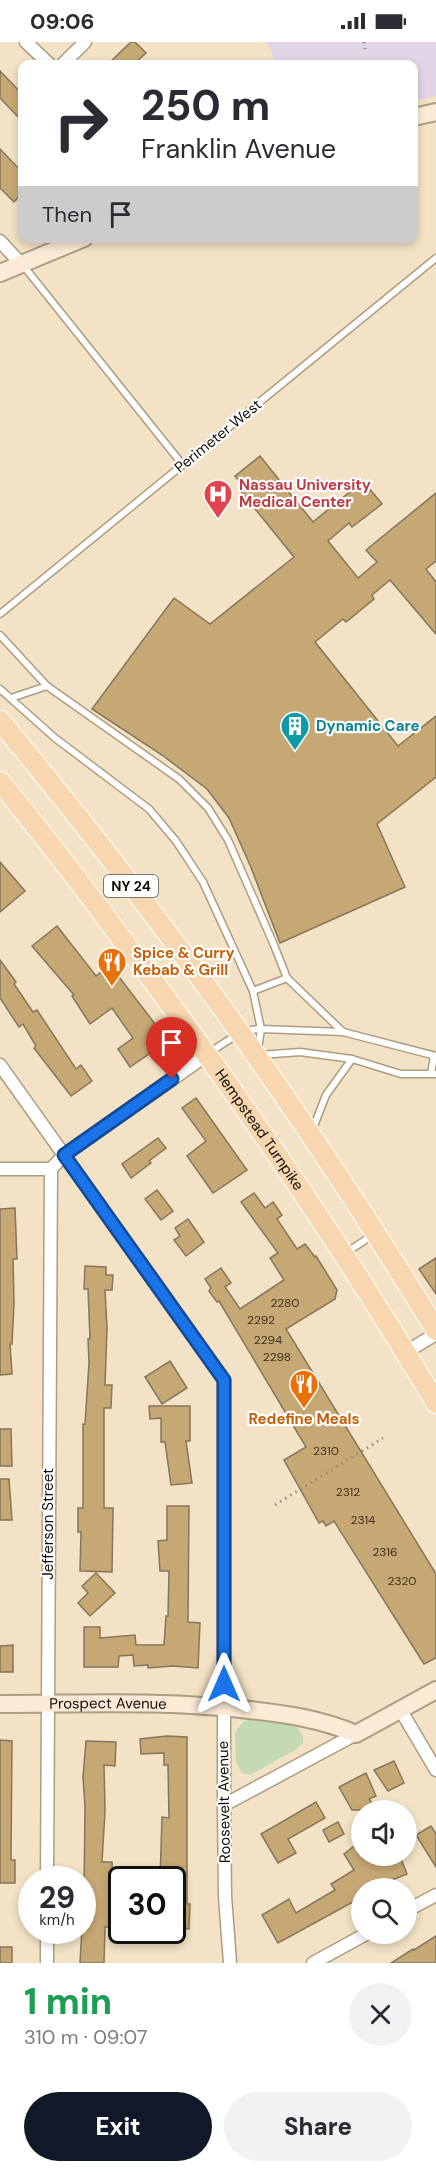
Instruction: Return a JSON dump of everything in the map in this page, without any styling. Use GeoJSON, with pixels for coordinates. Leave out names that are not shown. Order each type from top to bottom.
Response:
{"type":"FeatureCollection","features":[{"type":"Feature","properties":{"kind":"main road","name":"NY 24"},"geometry":{"type":"LineString","coordinates":[[0,722],[81,820],[241,1033],[376,1233],[436,1332]]}},
{"type":"Feature","properties":{"kind":"main road","name":"Hempstead Turnpike"},"geometry":{"type":"LineString","coordinates":[[3,793],[81,884],[208,1054],[344,1254],[436,1403]]}},
{"type":"Feature","properties":{"kind":"street"},"geometry":{"type":"LineString","coordinates":[[26,42],[45,60]]}},
{"type":"Feature","properties":{"kind":"street"},"geometry":{"type":"LineString","coordinates":[[67,60],[85,42]]}},
{"type":"Feature","properties":{"kind":"street"},"geometry":{"type":"LineString","coordinates":[[418,116],[436,112]]}},
{"type":"Feature","properties":{"kind":"street"},"geometry":{"type":"LineString","coordinates":[[0,241],[21,264]]}},
{"type":"Feature","properties":{"kind":"street"},"geometry":{"type":"LineString","coordinates":[[0,273],[72,243]]}},
{"type":"Feature","properties":{"kind":"street"},"geometry":{"type":"LineString","coordinates":[[0,1169],[51,1169],[64,1155],[208,1054]]}},
{"type":"Feature","properties":{"kind":"street","name":"Roosevelt Avenue"},"geometry":{"type":"LineString","coordinates":[[0,1065],[224,1380],[224,1805],[225,1896],[230,1963]]}},
{"type":"Feature","properties":{"kind":"street","name":"Jefferson Street"},"geometry":{"type":"LineString","coordinates":[[47,1866],[51,1169]]}},
{"type":"Feature","properties":{"kind":"street"},"geometry":{"type":"LineString","coordinates":[[406,1352],[436,1332]]}},
{"type":"Feature","properties":{"kind":"street"},"geometry":{"type":"LineString","coordinates":[[224,1805],[436,1690]]}},
{"type":"Feature","properties":{"kind":"street","name":"Prospect Avenue"},"geometry":{"type":"LineString","coordinates":[[0,1704],[179,1704],[223,1707],[301,1716],[356,1734]]}},
{"type":"Feature","properties":{"kind":"street"},"geometry":{"type":"LineString","coordinates":[[400,1709],[436,1770]]}},
{"type":"Feature","properties":{"kind":"street"},"geometry":{"type":"LineString","coordinates":[[417,1905],[436,1895]]}},
{"type":"Feature","properties":{"kind":"street"},"geometry":{"type":"LineString","coordinates":[[313,1963],[351,1942]]}},
{"type":"Feature","properties":{"kind":"street"},"geometry":{"type":"LineString","coordinates":[[47,1944],[47,1963]]}},
{"type":"Feature","properties":{"kind":"lane","name":"Perimeter West"},"geometry":{"type":"LineString","coordinates":[[0,614],[436,258]]}},
{"type":"Feature","properties":{"kind":"lane"},"geometry":{"type":"LineString","coordinates":[[21,264],[182,465]]}},
{"type":"Feature","properties":{"kind":"lane"},"geometry":{"type":"LineString","coordinates":[[0,635],[47,686],[180,779],[208,808],[232,849],[287,978],[343,1032]]}},
{"type":"Feature","properties":{"kind":"lane"},"geometry":{"type":"LineString","coordinates":[[11,698],[47,686]]}},
{"type":"Feature","properties":{"kind":"lane"},"geometry":{"type":"LineString","coordinates":[[0,689],[55,738],[149,809],[176,841],[202,882],[253,991],[261,1029],[256,1055],[300,1052],[352,1059],[401,1074],[433,1074],[435,1056],[343,1032],[261,1029],[241,1033],[208,1054]]}},
{"type":"Feature","properties":{"kind":"lane"},"geometry":{"type":"LineString","coordinates":[[253,991],[287,978]]}},
{"type":"Feature","properties":{"kind":"lane"},"geometry":{"type":"LineString","coordinates":[[310,1134],[326,1095],[352,1059]]}},
{"type":"Feature","properties":{"kind":"lane"},"geometry":{"type":"LineString","coordinates":[[344,1254],[376,1233]]}},
{"type":"Feature","properties":{"kind":"path"},"geometry":{"type":"LineString","coordinates":[[364,42],[365,49]]}},
{"type":"Feature","properties":{"kind":"path"},"geometry":{"type":"LineString","coordinates":[[275,1505],[383,1438]]}},
{"type":"Feature","properties":{"kind":"shaded area"},"geometry":{"type":"Polygon","coordinates":[[[267,42],[436,42],[436,96],[418,100],[418,60],[274,60],[267,42]]]}},
{"type":"Feature","properties":{"kind":"green space"},"geometry":{"type":"Polygon","coordinates":[[[248,1720],[296,1725],[303,1736],[303,1743],[295,1750],[250,1775],[242,1773],[236,1763],[235,1732],[243,1722],[248,1720]]]}},
{"type":"Feature","properties":{"kind":"building"},"geometry":{"type":"Polygon","coordinates":[[[131,42],[135,42],[146,53],[138,60],[112,60],[131,42]]]}},
{"type":"Feature","properties":{"kind":"building"},"geometry":{"type":"Polygon","coordinates":[[[0,71],[18,90],[18,117],[0,98],[0,71]]]}},
{"type":"Feature","properties":{"kind":"building"},"geometry":{"type":"Polygon","coordinates":[[[0,149],[18,168],[18,198],[14,202],[0,188],[0,149]]]}},
{"type":"Feature","properties":{"kind":"building","name":"Dynamic Care"},"geometry":{"type":"Polygon","coordinates":[[[260,456],[313,522],[363,481],[382,504],[352,527],[349,523],[328,541],[358,578],[377,562],[366,550],[436,493],[436,561],[426,569],[436,582],[436,634],[390,580],[372,595],[374,599],[346,622],[343,619],[315,642],[398,746],[436,716],[436,777],[377,824],[405,887],[280,943],[229,818],[207,789],[162,755],[92,709],[174,598],[210,624],[294,557],[239,489],[243,486],[235,476],[260,456]]]}},
{"type":"Feature","properties":{"kind":"building"},"geometry":{"type":"Polygon","coordinates":[[[0,862],[25,891],[0,912],[0,862]]]}},
{"type":"Feature","properties":{"kind":"building"},"geometry":{"type":"Polygon","coordinates":[[[57,926],[96,976],[110,965],[168,1041],[130,1067],[118,1049],[133,1038],[112,1008],[90,1024],[72,996],[74,995],[32,946],[57,926]]]}},
{"type":"Feature","properties":{"kind":"building"},"geometry":{"type":"Polygon","coordinates":[[[0,960],[33,1012],[37,1010],[76,1069],[81,1065],[92,1081],[71,1096],[34,1048],[36,1046],[23,1024],[19,1027],[0,998],[0,960]]]}},
{"type":"Feature","properties":{"kind":"building"},"geometry":{"type":"Polygon","coordinates":[[[196,1098],[247,1170],[213,1193],[187,1156],[206,1141],[182,1108],[196,1098]]]}},
{"type":"Feature","properties":{"kind":"building"},"geometry":{"type":"Polygon","coordinates":[[[158,1138],[166,1148],[131,1178],[122,1164],[158,1138]]]}},
{"type":"Feature","properties":{"kind":"building"},"geometry":{"type":"Polygon","coordinates":[[[157,1190],[173,1211],[161,1220],[145,1199],[157,1190]]]}},
{"type":"Feature","properties":{"kind":"building"},"geometry":{"type":"Polygon","coordinates":[[[254,1193],[265,1208],[273,1202],[282,1215],[277,1219],[297,1249],[305,1244],[316,1256],[337,1290],[335,1299],[286,1329],[436,1574],[436,1658],[424,1664],[334,1521],[326,1526],[323,1521],[319,1523],[284,1460],[306,1447],[219,1301],[217,1302],[209,1291],[211,1288],[205,1279],[221,1268],[231,1283],[225,1287],[240,1309],[284,1280],[270,1258],[278,1253],[241,1202],[254,1193]]]}},
{"type":"Feature","properties":{"kind":"building"},"geometry":{"type":"Polygon","coordinates":[[[15,1208],[17,1259],[13,1259],[14,1303],[12,1344],[10,1344],[12,1374],[0,1375],[0,1209],[15,1208]]]}},
{"type":"Feature","properties":{"kind":"building"},"geometry":{"type":"Polygon","coordinates":[[[188,1219],[204,1242],[186,1256],[174,1240],[180,1236],[175,1228],[188,1219]]]}},
{"type":"Feature","properties":{"kind":"building"},"geometry":{"type":"Polygon","coordinates":[[[436,1258],[436,1294],[419,1269],[436,1258]]]}},
{"type":"Feature","properties":{"kind":"building"},"geometry":{"type":"Polygon","coordinates":[[[85,1266],[106,1267],[106,1275],[113,1275],[112,1290],[105,1290],[107,1328],[105,1385],[112,1385],[111,1408],[104,1408],[104,1508],[113,1508],[112,1572],[80,1571],[81,1532],[78,1532],[78,1508],[83,1508],[83,1424],[85,1424],[89,1363],[88,1339],[90,1339],[88,1289],[84,1289],[85,1266]]]}},
{"type":"Feature","properties":{"kind":"building"},"geometry":{"type":"Polygon","coordinates":[[[170,1361],[187,1388],[162,1404],[145,1377],[170,1361]]]}},
{"type":"Feature","properties":{"kind":"building"},"geometry":{"type":"Polygon","coordinates":[[[149,1406],[190,1406],[190,1441],[186,1441],[192,1483],[171,1485],[165,1442],[161,1442],[161,1418],[150,1419],[149,1406]]]}},
{"type":"Feature","properties":{"kind":"building"},"geometry":{"type":"Polygon","coordinates":[[[0,1429],[11,1429],[12,1466],[0,1466],[0,1429]]]}},
{"type":"Feature","properties":{"kind":"building"},"geometry":{"type":"Polygon","coordinates":[[[0,1479],[9,1479],[12,1520],[0,1520],[0,1479]]]}},
{"type":"Feature","properties":{"kind":"building"},"geometry":{"type":"Polygon","coordinates":[[[167,1506],[189,1506],[188,1622],[200,1623],[198,1668],[134,1666],[133,1655],[119,1656],[118,1667],[84,1667],[84,1627],[100,1627],[100,1638],[135,1635],[136,1645],[164,1645],[166,1616],[168,1616],[169,1571],[160,1571],[158,1541],[167,1540],[167,1506]]]}},
{"type":"Feature","properties":{"kind":"building"},"geometry":{"type":"Polygon","coordinates":[[[96,1573],[115,1593],[90,1616],[78,1603],[88,1593],[82,1586],[96,1573]]]}},
{"type":"Feature","properties":{"kind":"building"},"geometry":{"type":"Polygon","coordinates":[[[13,1645],[13,1672],[0,1672],[0,1646],[13,1645]]]}},
{"type":"Feature","properties":{"kind":"building"},"geometry":{"type":"Polygon","coordinates":[[[167,1736],[187,1737],[189,1929],[186,1929],[186,1866],[160,1866],[162,1817],[169,1818],[168,1765],[164,1765],[164,1753],[141,1754],[140,1739],[167,1736]]]}},
{"type":"Feature","properties":{"kind":"building"},"geometry":{"type":"Polygon","coordinates":[[[0,1740],[12,1741],[11,1860],[15,1860],[15,1883],[0,1883],[0,1740]]]}},
{"type":"Feature","properties":{"kind":"building"},"geometry":{"type":"Polygon","coordinates":[[[86,1741],[116,1742],[115,1766],[104,1765],[105,1811],[102,1862],[112,1862],[112,1866],[108,1866],[108,1927],[105,1927],[104,1963],[80,1963],[81,1944],[96,1944],[96,1866],[84,1866],[83,1777],[86,1741]]]}},
{"type":"Feature","properties":{"kind":"building"},"geometry":{"type":"Polygon","coordinates":[[[394,1761],[404,1783],[388,1791],[374,1770],[394,1761]]]}},
{"type":"Feature","properties":{"kind":"building"},"geometry":{"type":"Polygon","coordinates":[[[366,1773],[376,1796],[370,1800],[351,1800],[351,1808],[339,1787],[366,1773]]]}},
{"type":"Feature","properties":{"kind":"building"},"geometry":{"type":"Polygon","coordinates":[[[316,1802],[325,1818],[288,1839],[296,1853],[278,1863],[261,1834],[316,1802]]]}},
{"type":"Feature","properties":{"kind":"building"},"geometry":{"type":"Polygon","coordinates":[[[338,1822],[344,1834],[329,1842],[323,1830],[338,1822]]]}},
{"type":"Feature","properties":{"kind":"building"},"geometry":{"type":"Polygon","coordinates":[[[431,1826],[436,1834],[436,1867],[417,1837],[431,1826]]]}},
{"type":"Feature","properties":{"kind":"building"},"geometry":{"type":"Polygon","coordinates":[[[351,1849],[351,1865],[344,1854],[351,1849]]]}},
{"type":"Feature","properties":{"kind":"building"},"geometry":{"type":"Polygon","coordinates":[[[352,1866],[404,1866],[407,1874],[397,1878],[351,1878],[351,1903],[278,1943],[262,1915],[289,1899],[296,1913],[335,1890],[331,1884],[354,1870],[352,1866]]]}},
{"type":"Feature","properties":{"kind":"building"},"geometry":{"type":"Polygon","coordinates":[[[436,1936],[436,1963],[391,1963],[414,1950],[436,1936]]]}},
{"type":"Feature","properties":{"kind":"building"},"geometry":{"type":"Polygon","coordinates":[[[0,1947],[12,1947],[12,1963],[0,1963],[0,1947]]]}},
{"type":"Feature","properties":{"kind":"place","name":"Nassau University Medical Center"},"geometry":{"type":"Point","coordinates":[218,520]}},
{"type":"Feature","properties":{"kind":"place","name":"Dynamic Care"},"geometry":{"type":"Point","coordinates":[295,752]}},
{"type":"Feature","properties":{"kind":"place","name":"Spice & Curry Kebab & Grill"},"geometry":{"type":"Point","coordinates":[112,988]}},
{"type":"Feature","properties":{"kind":"place","name":"Redefine Meals"},"geometry":{"type":"Point","coordinates":[304,1410]}},
{"type":"Feature","properties":{"kind":"route"},"geometry":{"type":"LineString","coordinates":[[172,1079],[64,1155],[224,1380],[224,1684]]}}]}
